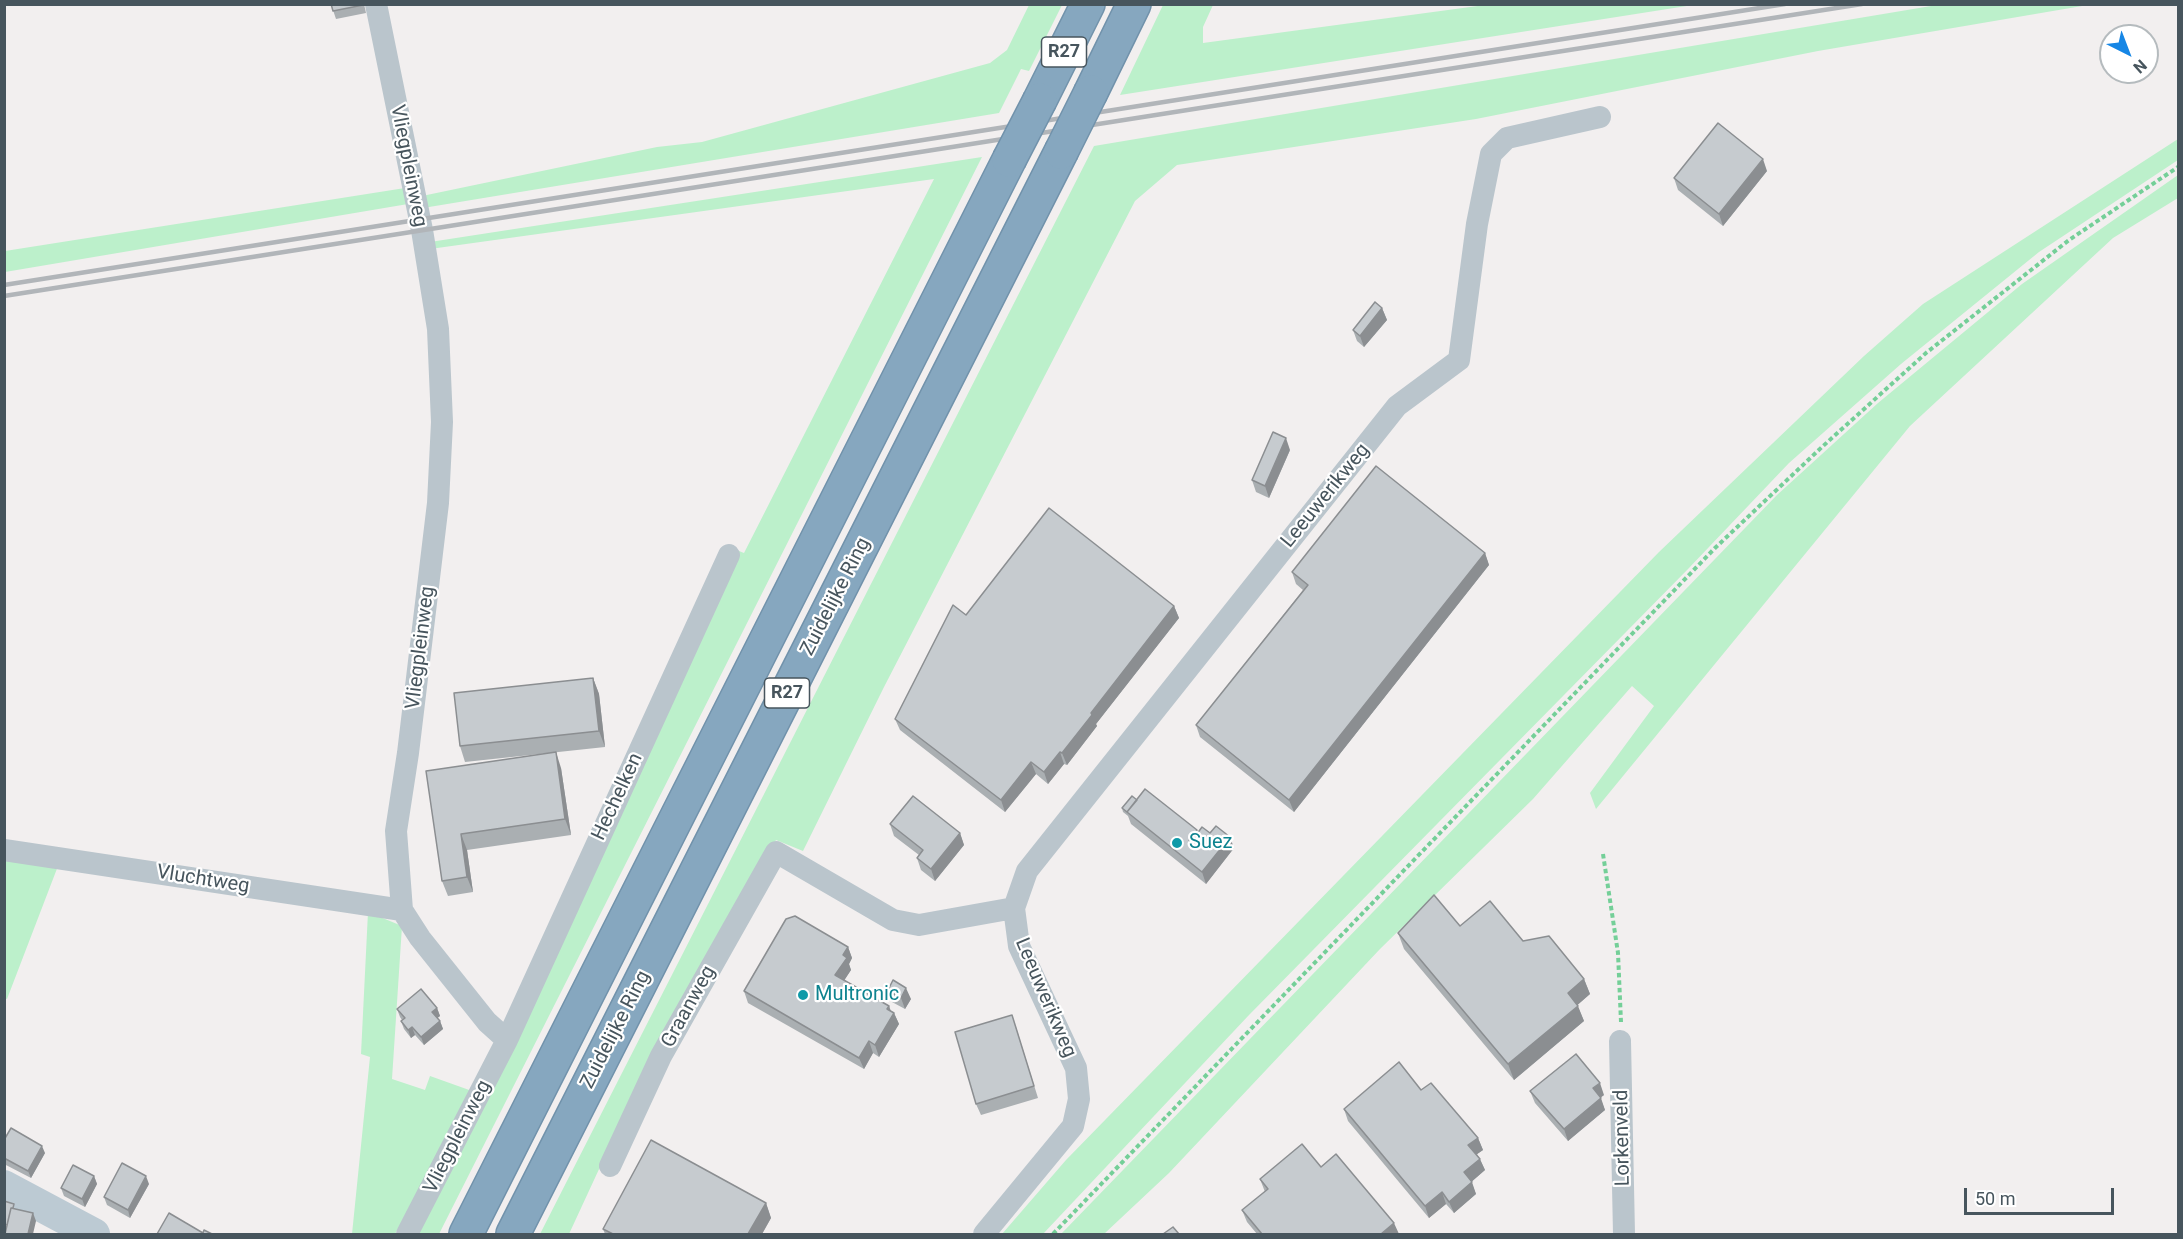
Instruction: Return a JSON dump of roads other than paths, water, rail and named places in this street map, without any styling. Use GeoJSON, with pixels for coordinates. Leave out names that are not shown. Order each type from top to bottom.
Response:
{"type":"FeatureCollection","features":[{"type":"Feature","properties":{"kind":"highway","name":"R27"},"geometry":{"type":"LineString","coordinates":[[466,1234],[1088,4]]}},
{"type":"Feature","properties":{"kind":"highway","name":"Zuidelijke Ring"},"geometry":{"type":"LineString","coordinates":[[513,1234],[1134,4]]}},
{"type":"Feature","properties":{"kind":"street","name":"Vliegpleinweg"},"geometry":{"type":"LineString","coordinates":[[376,4],[422,230],[438,329],[441,422],[432,549],[408,753],[396,831],[402,910],[420,938],[487,1022],[507,1040],[407,1234]]}},
{"type":"Feature","properties":{"kind":"street","name":"Leeuwerikweg"},"geometry":{"type":"LineString","coordinates":[[984,1234],[1073,1126],[1079,1099],[1076,1068],[1019,946],[1014,908],[1027,871],[1397,406],[1460,360],[1477,224],[1491,154],[1507,138],[1600,117]]}},
{"type":"Feature","properties":{"kind":"street","name":"Hechelken"},"geometry":{"type":"LineString","coordinates":[[507,1040],[729,555]]}},
{"type":"Feature","properties":{"kind":"street","name":"Vluchtweg"},"geometry":{"type":"LineString","coordinates":[[4,850],[402,910]]}},
{"type":"Feature","properties":{"kind":"street","name":"Graanweg"},"geometry":{"type":"LineString","coordinates":[[610,1166],[662,1056],[776,852],[893,920],[919,925],[1014,908]]}},
{"type":"Feature","properties":{"kind":"street","name":"Lorkenveld"},"geometry":{"type":"LineString","coordinates":[[1620,1041],[1624,1234]]}},
{"type":"Feature","properties":{"kind":"street"},"geometry":{"type":"LineString","coordinates":[[4,1185],[94,1234]]}},
{"type":"Feature","properties":{"kind":"railway"},"geometry":{"type":"LineString","coordinates":[[4,285],[1785,4]]}},
{"type":"Feature","properties":{"kind":"railway"},"geometry":{"type":"LineString","coordinates":[[4,296],[1862,4]]}},
{"type":"Feature","properties":{"kind":"place","name":"Suez"},"geometry":{"type":"Point","coordinates":[1177,843]}},
{"type":"Feature","properties":{"kind":"place","name":"Multronic"},"geometry":{"type":"Point","coordinates":[803,995]}}]}
